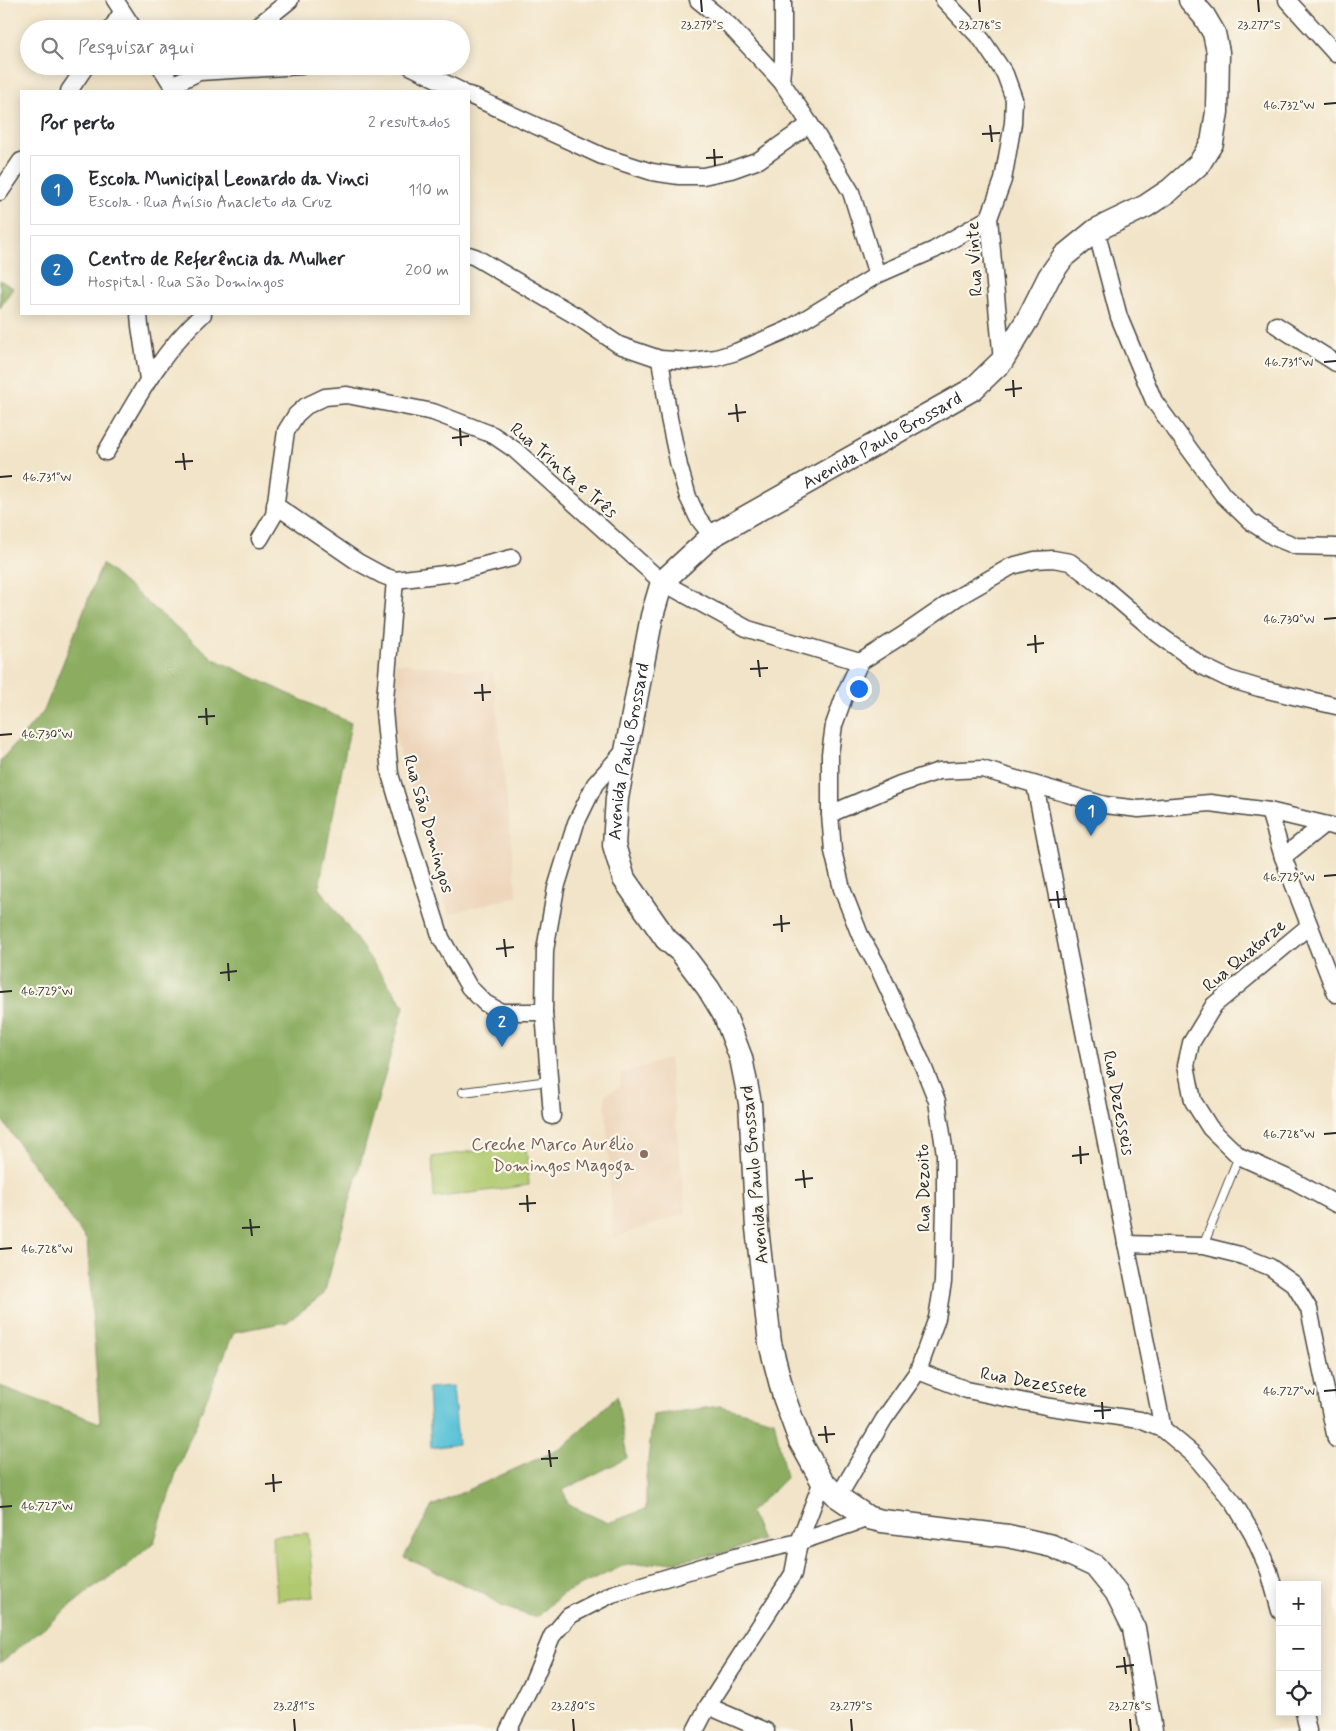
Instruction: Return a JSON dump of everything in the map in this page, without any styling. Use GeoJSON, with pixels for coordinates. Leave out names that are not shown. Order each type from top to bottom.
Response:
{"type":"FeatureCollection","features":[{"type":"Feature","properties":{"kind":"main road","name":"Avenida Paulo Brossard"},"geometry":{"type":"LineString","coordinates":[[1151,1731],[1134,1628],[1116,1592],[1094,1566],[1052,1546],[1008,1536],[869,1518],[838,1497],[822,1481],[800,1441],[784,1397],[770,1343],[757,1228],[750,1103],[741,1058],[725,1016],[708,988],[681,952],[666,938],[624,879],[614,845],[617,798],[652,616],[662,582],[712,536],[974,389],[1002,361],[1029,317],[1049,277],[1064,256],[1096,230],[1146,206],[1170,190],[1199,164],[1212,143],[1217,112],[1218,52],[1214,33],[1204,16],[1190,0]]}},
{"type":"Feature","properties":{"kind":"street"},"geometry":{"type":"LineString","coordinates":[[265,20],[290,0]]}},
{"type":"Feature","properties":{"kind":"street"},"geometry":{"type":"LineString","coordinates":[[698,0],[728,25],[781,82],[810,124],[851,192],[878,275]]}},
{"type":"Feature","properties":{"kind":"street"},"geometry":{"type":"LineString","coordinates":[[781,82],[783,0]]}},
{"type":"Feature","properties":{"kind":"street","name":"Rua Vinte"},"geometry":{"type":"LineString","coordinates":[[944,0],[982,40],[1005,74],[1014,99],[1013,123],[1003,180],[990,218],[1002,361]]}},
{"type":"Feature","properties":{"kind":"street"},"geometry":{"type":"LineString","coordinates":[[1287,0],[1336,54]]}},
{"type":"Feature","properties":{"kind":"street"},"geometry":{"type":"LineString","coordinates":[[114,20],[118,6]]}},
{"type":"Feature","properties":{"kind":"street"},"geometry":{"type":"LineString","coordinates":[[118,6],[128,20]]}},
{"type":"Feature","properties":{"kind":"street"},"geometry":{"type":"LineString","coordinates":[[70,90],[80,75]]}},
{"type":"Feature","properties":{"kind":"street"},"geometry":{"type":"LineString","coordinates":[[165,75],[172,88],[193,75]]}},
{"type":"Feature","properties":{"kind":"street"},"geometry":{"type":"LineString","coordinates":[[428,75],[459,90]]}},
{"type":"Feature","properties":{"kind":"street"},"geometry":{"type":"LineString","coordinates":[[470,95],[602,156],[652,172],[679,176],[703,176],[731,170],[759,160],[810,124]]}},
{"type":"Feature","properties":{"kind":"street"},"geometry":{"type":"LineString","coordinates":[[0,192],[20,162]]}},
{"type":"Feature","properties":{"kind":"street"},"geometry":{"type":"LineString","coordinates":[[470,256],[578,317],[619,345],[660,359],[691,361],[716,358],[736,352],[787,330],[878,275],[934,250],[990,218]]}},
{"type":"Feature","properties":{"kind":"street"},"geometry":{"type":"LineString","coordinates":[[1096,230],[1119,318],[1154,401],[1223,495],[1252,522],[1274,537],[1296,546],[1336,548]]}},
{"type":"Feature","properties":{"kind":"street"},"geometry":{"type":"LineString","coordinates":[[139,315],[148,379]]}},
{"type":"Feature","properties":{"kind":"street"},"geometry":{"type":"LineString","coordinates":[[106,452],[148,379],[184,332],[202,315]]}},
{"type":"Feature","properties":{"kind":"street"},"geometry":{"type":"LineString","coordinates":[[1276,325],[1336,363]]}},
{"type":"Feature","properties":{"kind":"street"},"geometry":{"type":"LineString","coordinates":[[660,359],[669,418],[679,466],[688,497],[698,518],[712,536]]}},
{"type":"Feature","properties":{"kind":"street","name":"Rua Trinta e Três"},"geometry":{"type":"LineString","coordinates":[[260,539],[274,515],[286,431],[296,415],[306,406],[324,397],[348,395],[433,412],[493,435],[515,450],[662,582],[748,629],[860,662]]}},
{"type":"Feature","properties":{"kind":"street"},"geometry":{"type":"LineString","coordinates":[[275,505],[358,562],[395,580],[452,574],[512,558]]}},
{"type":"Feature","properties":{"kind":"street"},"geometry":{"type":"LineString","coordinates":[[860,662],[958,597],[1012,566],[1053,558],[1070,562],[1103,587],[1158,634],[1202,666],[1229,679],[1336,706]]}},
{"type":"Feature","properties":{"kind":"street","name":"Rua São Domingos"},"geometry":{"type":"LineString","coordinates":[[395,580],[384,711],[390,774],[441,938],[469,987],[485,1004],[501,1012],[544,1012]]}},
{"type":"Feature","properties":{"kind":"street","name":"Rua Dezoito"},"geometry":{"type":"LineString","coordinates":[[838,1497],[884,1419],[918,1371],[937,1318],[943,1282],[946,1154],[937,1101],[883,977],[860,935],[842,889],[833,851],[830,814],[830,754],[834,725],[845,694],[860,662]]}},
{"type":"Feature","properties":{"kind":"street"},"geometry":{"type":"LineString","coordinates":[[552,1116],[544,1012],[545,950],[556,888],[573,833],[595,784],[626,749]]}},
{"type":"Feature","properties":{"kind":"street"},"geometry":{"type":"LineString","coordinates":[[830,814],[900,784],[939,771],[982,769],[1105,804],[1139,809],[1210,803],[1269,811],[1329,826]]}},
{"type":"Feature","properties":{"kind":"street","name":"Rua Dezesseis"},"geometry":{"type":"LineString","coordinates":[[1035,785],[1162,1429]]}},
{"type":"Feature","properties":{"kind":"street"},"geometry":{"type":"LineString","coordinates":[[1269,811],[1283,857],[1336,994]]}},
{"type":"Feature","properties":{"kind":"street"},"geometry":{"type":"LineString","coordinates":[[1283,857],[1329,826]]}},
{"type":"Feature","properties":{"kind":"street","name":"Rua Quatorze"},"geometry":{"type":"LineString","coordinates":[[1309,926],[1214,1005],[1191,1042],[1186,1065],[1193,1101],[1210,1128],[1239,1156],[1294,1181],[1336,1204]]}},
{"type":"Feature","properties":{"kind":"street"},"geometry":{"type":"LineString","coordinates":[[1126,1244],[1203,1246],[1240,1255],[1270,1267],[1294,1284],[1309,1309],[1336,1439]]}},
{"type":"Feature","properties":{"kind":"street","name":"Rua Dezessete"},"geometry":{"type":"LineString","coordinates":[[918,1371],[968,1390],[1050,1407],[1140,1420],[1162,1429],[1193,1454],[1234,1503],[1253,1535],[1269,1570],[1276,1596]]}},
{"type":"Feature","properties":{"kind":"street"},"geometry":{"type":"LineString","coordinates":[[695,1731],[708,1706],[793,1574],[799,1542],[822,1481]]}},
{"type":"Feature","properties":{"kind":"street"},"geometry":{"type":"LineString","coordinates":[[508,1731],[534,1679],[552,1636],[569,1616],[612,1594],[735,1556],[799,1542],[869,1518]]}},
{"type":"Feature","properties":{"kind":"street"},"geometry":{"type":"LineString","coordinates":[[708,1706],[766,1731]]}},
{"type":"Feature","properties":{"kind":"street"},"geometry":{"type":"LineString","coordinates":[[1305,1716],[1308,1731]]}},
{"type":"Feature","properties":{"kind":"lane"},"geometry":{"type":"LineString","coordinates":[[463,1092],[549,1081]]}},
{"type":"Feature","properties":{"kind":"lane"},"geometry":{"type":"LineString","coordinates":[[1203,1246],[1239,1156]]}},
{"type":"Feature","properties":{"kind":"shaded area"},"geometry":{"type":"Polygon","coordinates":[[[395,663],[493,672],[517,896],[449,914],[395,736],[395,663]]]}},
{"type":"Feature","properties":{"kind":"shaded area","name":"Creche Marco Aurélio Domingos Magoga"},"geometry":{"type":"Polygon","coordinates":[[[669,1058],[686,1213],[613,1238],[605,1094],[620,1087],[621,1074],[669,1058]]]}},
{"type":"Feature","properties":{"kind":"green space"},"geometry":{"type":"Polygon","coordinates":[[[0,280],[13,288],[0,308],[0,280]]]}},
{"type":"Feature","properties":{"kind":"green space"},"geometry":{"type":"Polygon","coordinates":[[[102,564],[214,659],[351,723],[319,887],[404,1006],[324,1294],[287,1322],[234,1332],[177,1470],[154,1542],[126,1567],[89,1591],[0,1663],[0,1386],[100,1423],[87,1241],[0,1117],[0,761],[44,711],[102,564]]]}},
{"type":"Feature","properties":{"kind":"green space"},"geometry":{"type":"Polygon","coordinates":[[[526,1144],[529,1185],[434,1198],[432,1157],[526,1144]]]}},
{"type":"Feature","properties":{"kind":"green space"},"geometry":{"type":"Polygon","coordinates":[[[617,1396],[627,1458],[563,1490],[569,1505],[608,1523],[646,1509],[646,1478],[653,1415],[720,1406],[774,1420],[786,1478],[750,1512],[762,1540],[722,1553],[672,1562],[625,1565],[562,1594],[536,1618],[501,1606],[482,1593],[404,1557],[432,1506],[562,1448],[617,1396]]]}},
{"type":"Feature","properties":{"kind":"green space"},"geometry":{"type":"Polygon","coordinates":[[[308,1533],[314,1597],[277,1600],[272,1536],[308,1533]]]}},
{"type":"Feature","properties":{"kind":"water"},"geometry":{"type":"Polygon","coordinates":[[[453,1386],[458,1444],[431,1448],[428,1388],[453,1386]]]}},
{"type":"Feature","properties":{"kind":"place","name":"Escola Municipal Leonardo da Vinci"},"geometry":{"type":"Point","coordinates":[1091,836]}},
{"type":"Feature","properties":{"kind":"place","name":"Centro de Referência da Mulher"},"geometry":{"type":"Point","coordinates":[502,1047]}},
{"type":"Feature","properties":{"kind":"place","name":"Creche Marco Aurélio Domingos Magoga"},"geometry":{"type":"Point","coordinates":[644,1154]}}]}
